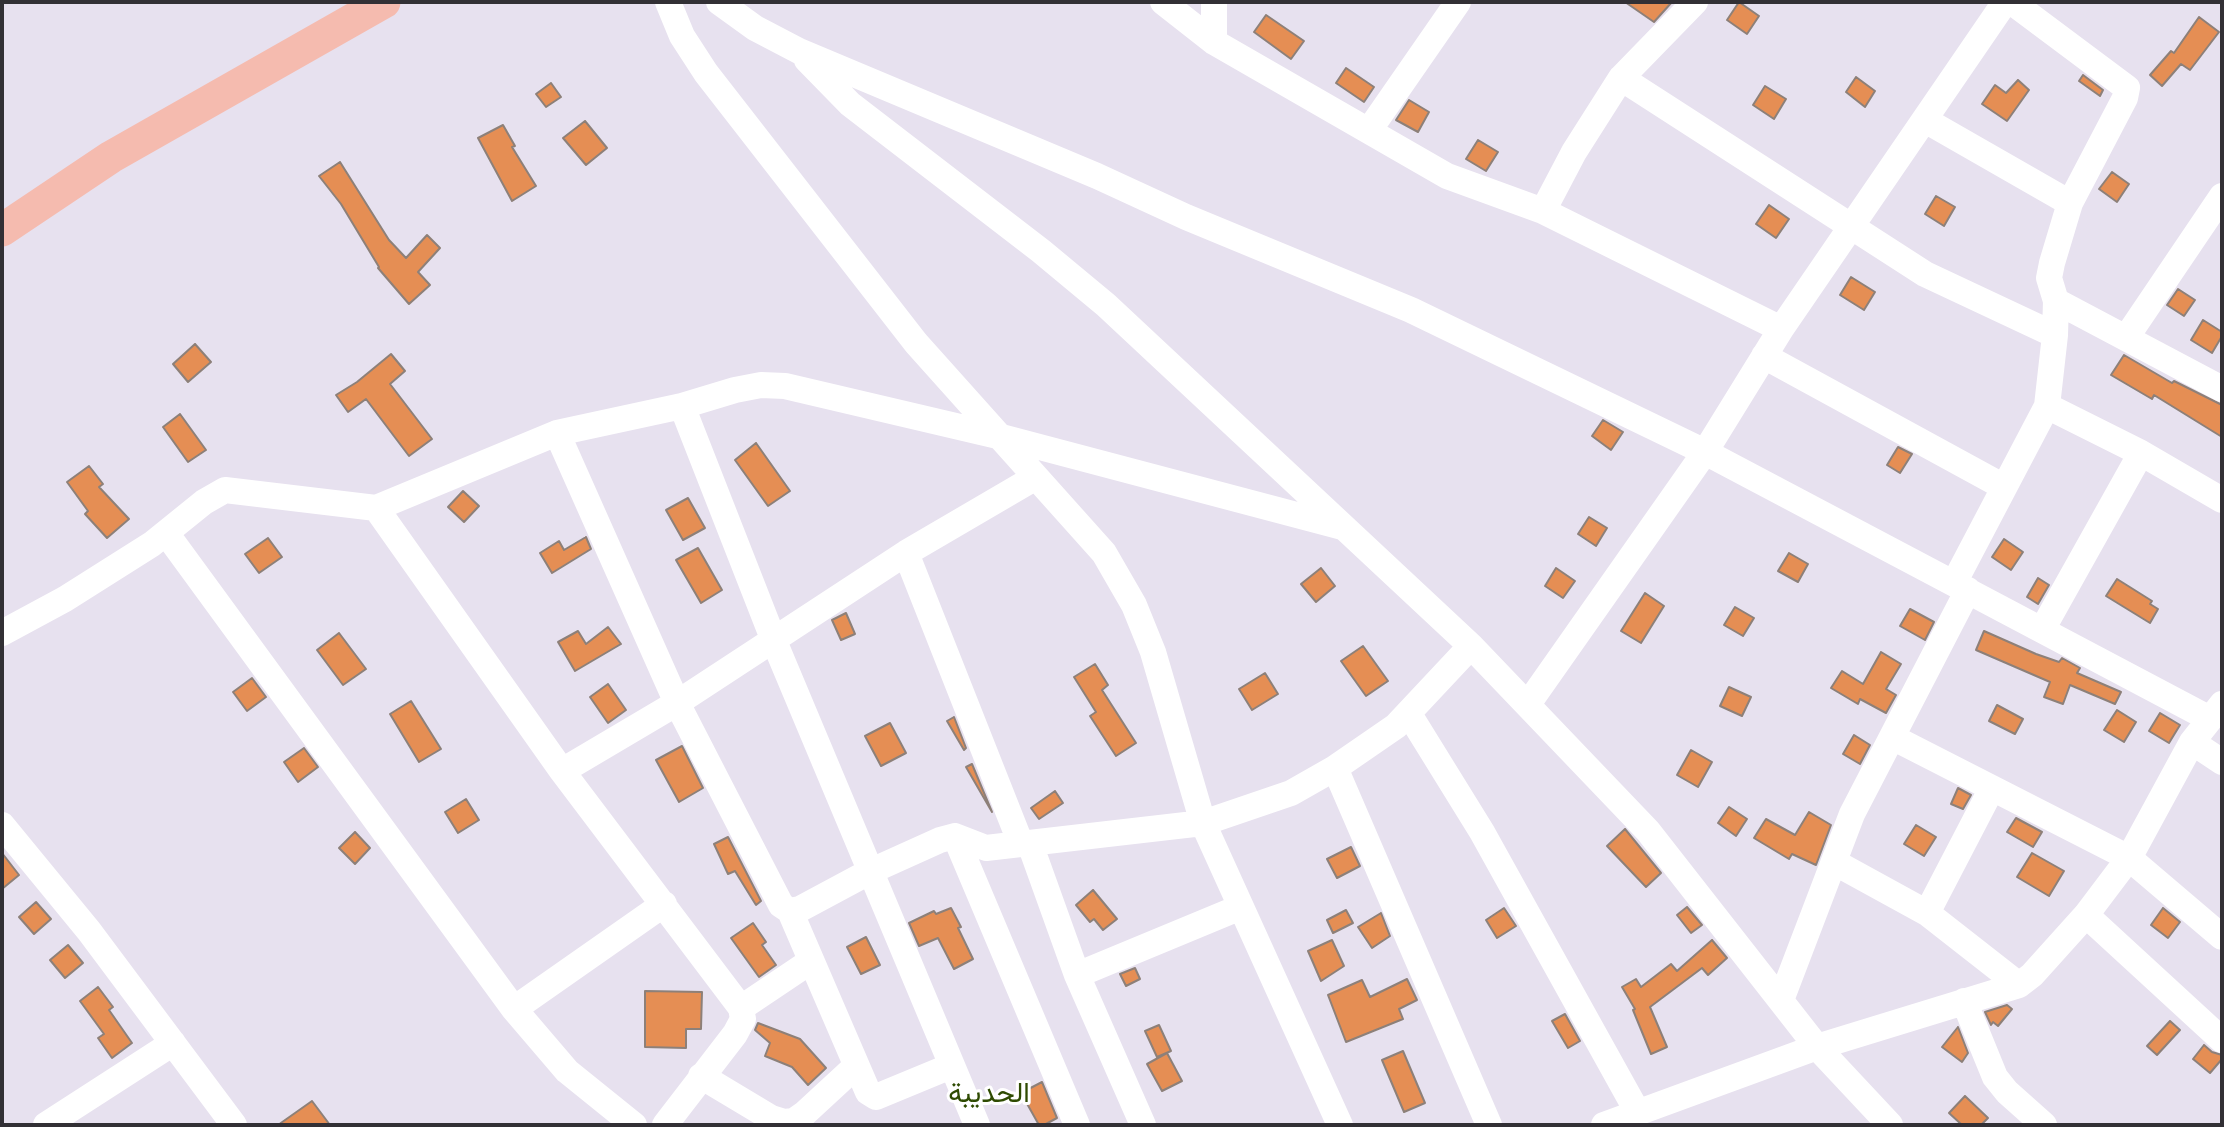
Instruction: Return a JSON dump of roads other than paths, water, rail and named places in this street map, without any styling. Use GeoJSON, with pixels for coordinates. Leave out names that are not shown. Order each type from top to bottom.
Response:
{"type":"FeatureCollection","features":[{"type":"Feature","properties":{"kind":"main road"},"geometry":{"type":"LineString","coordinates":[[2,230],[111,157],[384,2]]}},
{"type":"Feature","properties":{"kind":"street"},"geometry":{"type":"LineString","coordinates":[[668,2],[682,36],[706,73],[916,343],[1104,553],[1134,605],[1153,652],[1203,823],[1340,1125]]}},
{"type":"Feature","properties":{"kind":"street"},"geometry":{"type":"LineString","coordinates":[[719,2],[755,28],[799,51],[1097,176],[1185,217],[1410,310],[1705,452],[2042,630],[2216,712],[2192,742],[2129,858],[2086,915],[2032,975],[2019,985],[1817,1047],[1604,1125]]}},
{"type":"Feature","properties":{"kind":"street"},"geometry":{"type":"LineString","coordinates":[[1163,2],[1214,42],[1447,176],[1543,211],[1781,329]]}},
{"type":"Feature","properties":{"kind":"street"},"geometry":{"type":"LineString","coordinates":[[1214,2],[1214,42]]}},
{"type":"Feature","properties":{"kind":"street"},"geometry":{"type":"LineString","coordinates":[[1370,130],[1458,2]]}},
{"type":"Feature","properties":{"kind":"street"},"geometry":{"type":"LineString","coordinates":[[1543,211],[1574,152],[1621,78],[1695,2]]}},
{"type":"Feature","properties":{"kind":"street"},"geometry":{"type":"LineString","coordinates":[[1528,704],[1705,452],[1781,329],[2005,2]]}},
{"type":"Feature","properties":{"kind":"street"},"geometry":{"type":"LineString","coordinates":[[1781,1000],[1852,814],[1892,737],[2004,487],[2047,406],[2056,301],[2049,278],[2070,203],[2125,99],[2127,88],[2012,2]]}},
{"type":"Feature","properties":{"kind":"street"},"geometry":{"type":"LineString","coordinates":[[799,51],[850,104],[1041,251],[1106,305],[1471,646],[1648,831],[1817,1047],[1890,1125]]}},
{"type":"Feature","properties":{"kind":"street"},"geometry":{"type":"LineString","coordinates":[[1621,78],[1852,228],[1950,287],[2055,335]]}},
{"type":"Feature","properties":{"kind":"street"},"geometry":{"type":"LineString","coordinates":[[1925,120],[2070,203]]}},
{"type":"Feature","properties":{"kind":"street"},"geometry":{"type":"LineString","coordinates":[[2126,338],[2214,226],[2222,196]]}},
{"type":"Feature","properties":{"kind":"street"},"geometry":{"type":"LineString","coordinates":[[2056,301],[2222,389]]}},
{"type":"Feature","properties":{"kind":"street"},"geometry":{"type":"LineString","coordinates":[[1765,356],[2004,487]]}},
{"type":"Feature","properties":{"kind":"street"},"geometry":{"type":"LineString","coordinates":[[2,633],[65,599],[166,533],[204,502],[225,490],[376,508],[557,433],[682,406],[734,390],[761,385],[785,386],[998,436],[1345,528]]}},
{"type":"Feature","properties":{"kind":"street"},"geometry":{"type":"LineString","coordinates":[[682,406],[774,642],[977,1125]]}},
{"type":"Feature","properties":{"kind":"street"},"geometry":{"type":"LineString","coordinates":[[2047,406],[2141,453],[2222,499]]}},
{"type":"Feature","properties":{"kind":"street"},"geometry":{"type":"LineString","coordinates":[[557,433],[677,703],[781,905],[790,911],[868,1092],[876,1097],[951,1066]]}},
{"type":"Feature","properties":{"kind":"street"},"geometry":{"type":"LineString","coordinates":[[2042,630],[2141,453]]}},
{"type":"Feature","properties":{"kind":"street"},"geometry":{"type":"LineString","coordinates":[[562,771],[774,642],[906,553],[1036,477]]}},
{"type":"Feature","properties":{"kind":"street"},"geometry":{"type":"LineString","coordinates":[[376,508],[562,771],[741,1008],[743,1019],[735,1034],[665,1125]]}},
{"type":"Feature","properties":{"kind":"street"},"geometry":{"type":"LineString","coordinates":[[166,533],[514,1009],[566,1071],[634,1125]]}},
{"type":"Feature","properties":{"kind":"street"},"geometry":{"type":"LineString","coordinates":[[906,553],[1077,975],[1143,1125]]}},
{"type":"Feature","properties":{"kind":"street"},"geometry":{"type":"LineString","coordinates":[[790,911],[800,909],[869,872],[940,840],[955,836],[986,848],[1203,823],[1291,793],[1335,768],[1409,714],[1471,646]]}},
{"type":"Feature","properties":{"kind":"street"},"geometry":{"type":"LineString","coordinates":[[1409,714],[1482,832],[1638,1113]]}},
{"type":"Feature","properties":{"kind":"street"},"geometry":{"type":"LineString","coordinates":[[1892,737],[2129,858],[2222,937]]}},
{"type":"Feature","properties":{"kind":"street"},"geometry":{"type":"LineString","coordinates":[[2192,742],[2222,762]]}},
{"type":"Feature","properties":{"kind":"street"},"geometry":{"type":"LineString","coordinates":[[1335,768],[1489,1125]]}},
{"type":"Feature","properties":{"kind":"street"},"geometry":{"type":"LineString","coordinates":[[1927,913],[1992,788]]}},
{"type":"Feature","properties":{"kind":"street"},"geometry":{"type":"LineString","coordinates":[[2,825],[89,931],[234,1125]]}},
{"type":"Feature","properties":{"kind":"street"},"geometry":{"type":"LineString","coordinates":[[955,836],[1076,1125]]}},
{"type":"Feature","properties":{"kind":"street"},"geometry":{"type":"LineString","coordinates":[[1834,862],[1927,913],[2019,985]]}},
{"type":"Feature","properties":{"kind":"street"},"geometry":{"type":"LineString","coordinates":[[514,1009],[664,904]]}},
{"type":"Feature","properties":{"kind":"street"},"geometry":{"type":"LineString","coordinates":[[1077,975],[1241,907]]}},
{"type":"Feature","properties":{"kind":"street"},"geometry":{"type":"LineString","coordinates":[[2086,915],[2222,1040]]}},
{"type":"Feature","properties":{"kind":"street"},"geometry":{"type":"LineString","coordinates":[[741,1008],[811,961]]}},
{"type":"Feature","properties":{"kind":"street"},"geometry":{"type":"LineString","coordinates":[[1964,1001],[1995,1077],[2007,1092],[2044,1125]]}},
{"type":"Feature","properties":{"kind":"street"},"geometry":{"type":"LineString","coordinates":[[46,1125],[173,1044]]}},
{"type":"Feature","properties":{"kind":"street"},"geometry":{"type":"LineString","coordinates":[[701,1076],[771,1118],[784,1122],[806,1120],[856,1066]]}},
{"type":"Feature","properties":{"kind":"district","name":"الحديبة"},"geometry":{"type":"Point","coordinates":[989,1094]}}]}
